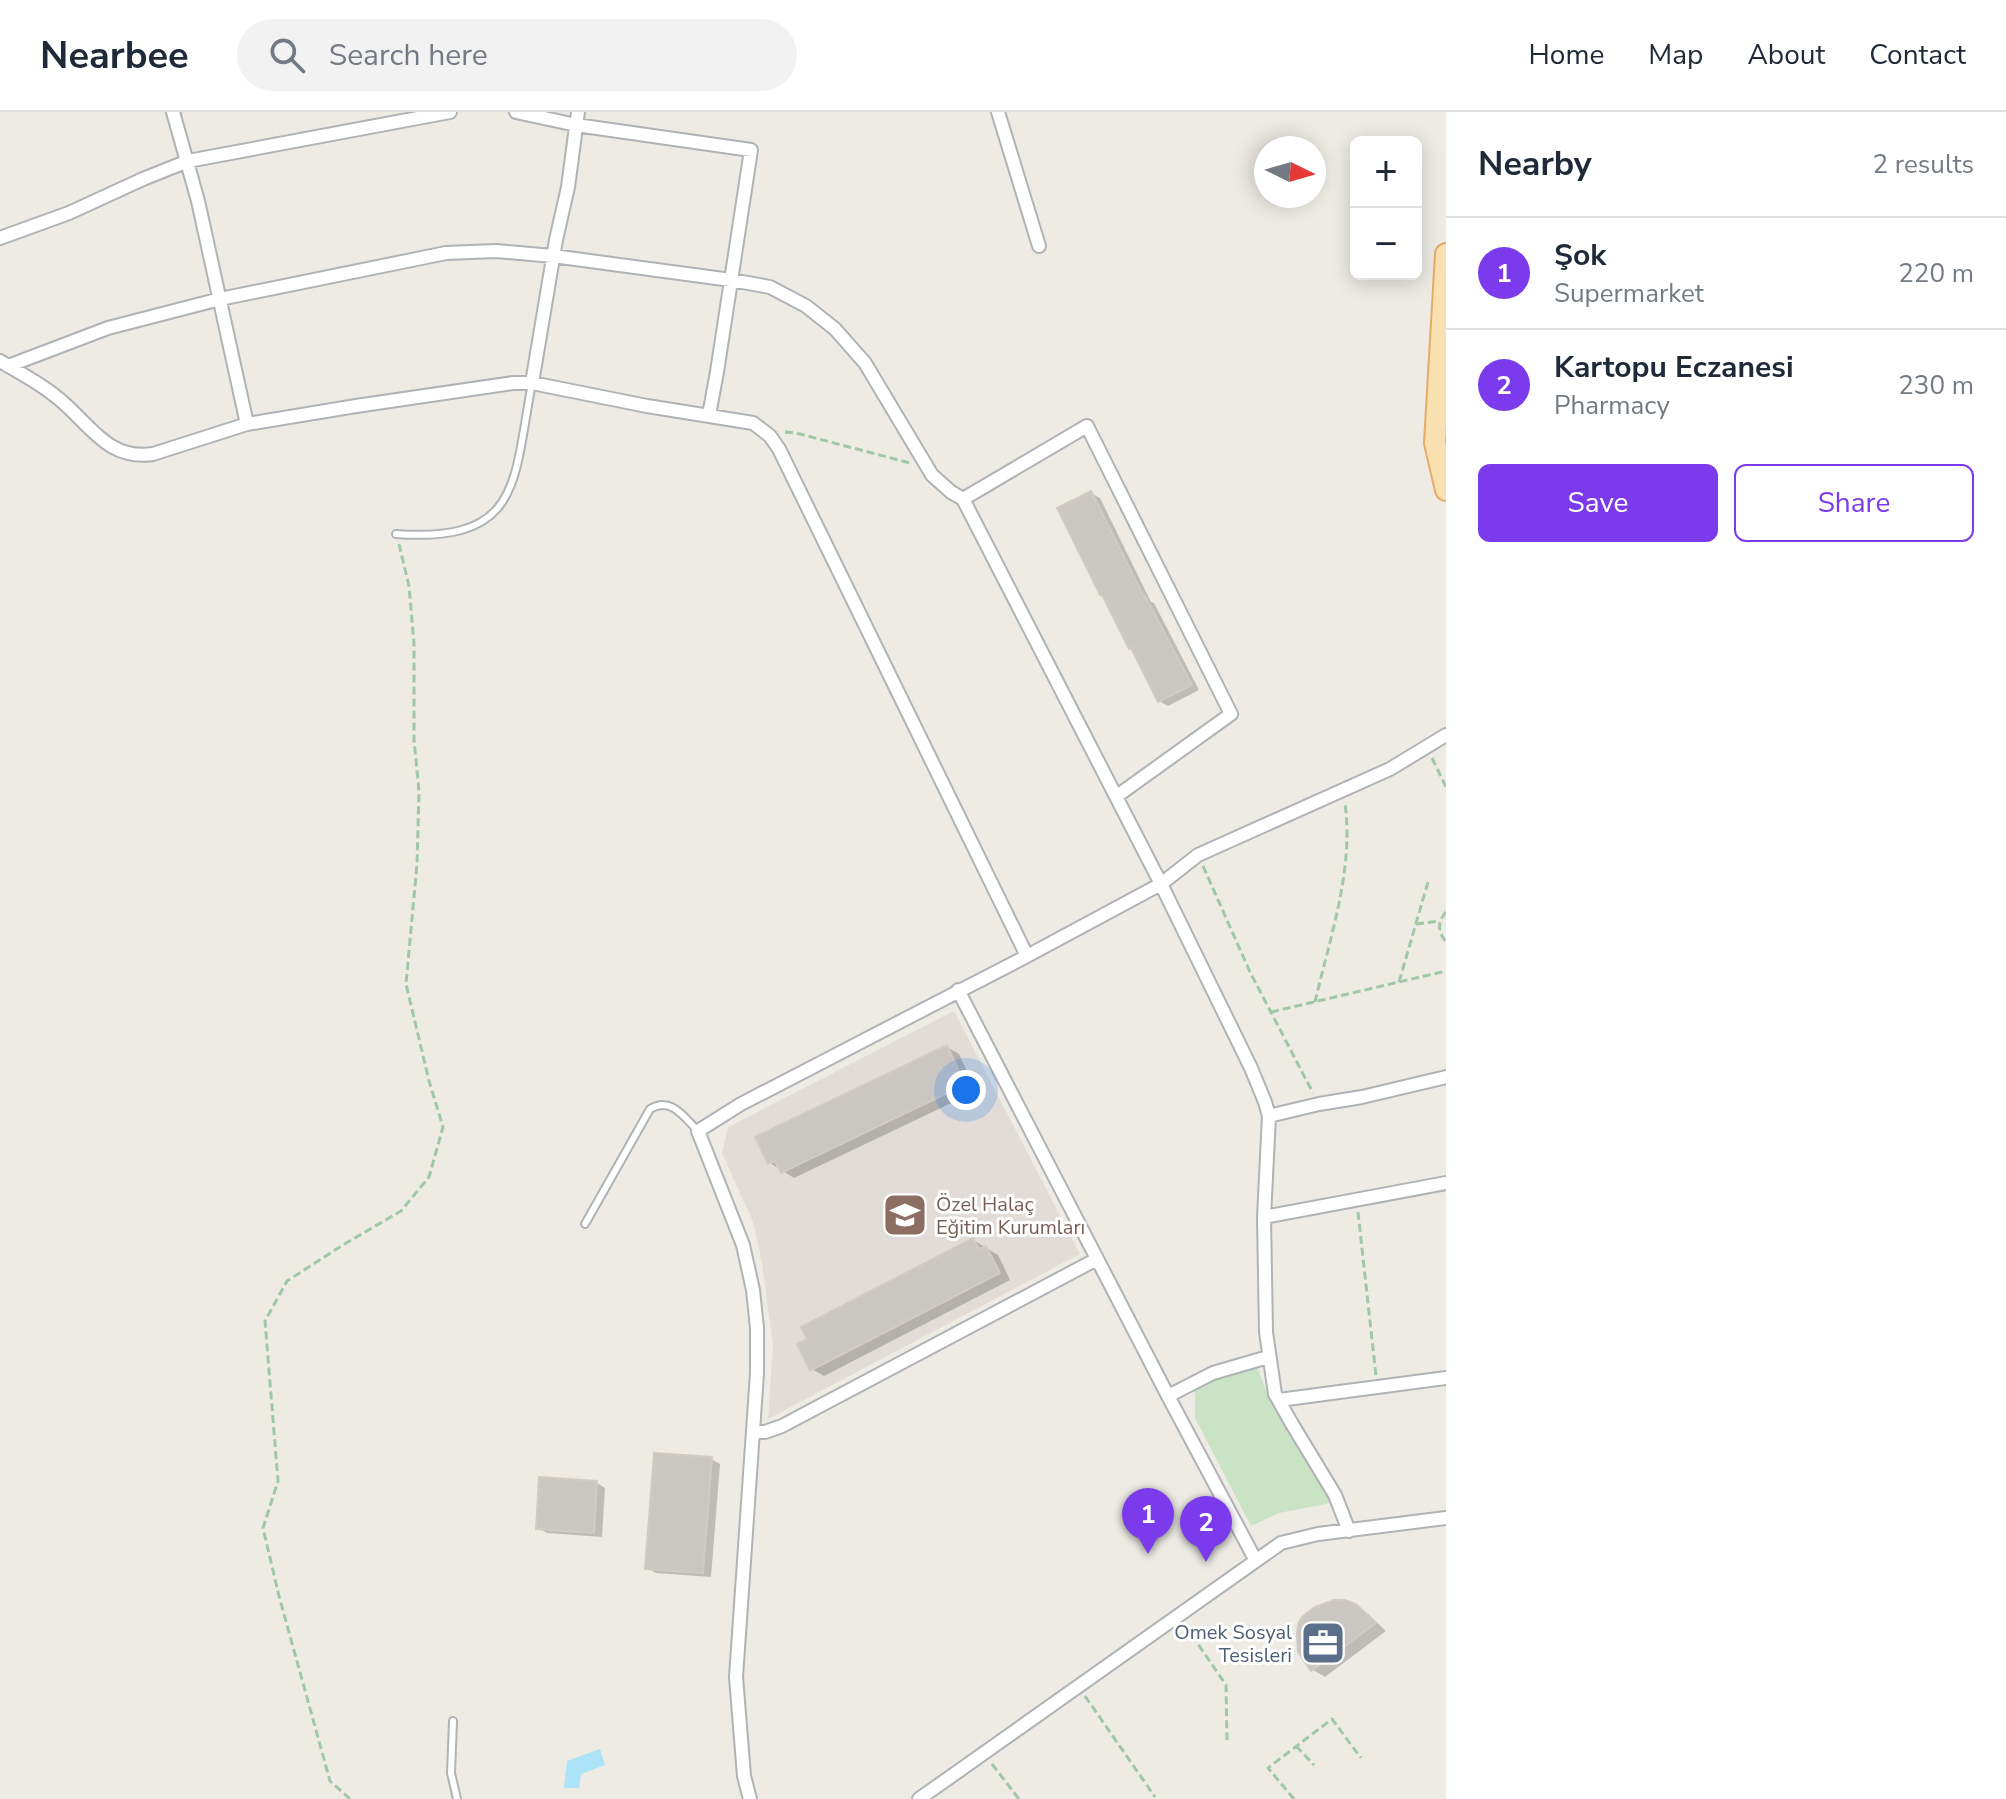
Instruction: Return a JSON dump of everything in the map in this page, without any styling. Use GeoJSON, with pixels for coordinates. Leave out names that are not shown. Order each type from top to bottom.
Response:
{"type":"FeatureCollection","features":[{"type":"Feature","properties":{"kind":"main road"},"geometry":{"type":"LineString","coordinates":[[1446,254],[1435,443],[1446,490]]}},
{"type":"Feature","properties":{"kind":"street"},"geometry":{"type":"LineString","coordinates":[[173,112],[188,161],[247,424]]}},
{"type":"Feature","properties":{"kind":"street"},"geometry":{"type":"LineString","coordinates":[[0,238],[69,213],[188,161],[450,112]]}},
{"type":"Feature","properties":{"kind":"street"},"geometry":{"type":"LineString","coordinates":[[516,112],[577,118],[751,150],[709,415]]}},
{"type":"Feature","properties":{"kind":"street"},"geometry":{"type":"LineString","coordinates":[[998,112],[1039,246]]}},
{"type":"Feature","properties":{"kind":"street"},"geometry":{"type":"LineString","coordinates":[[532,383],[568,187],[577,118]]}},
{"type":"Feature","properties":{"kind":"street"},"geometry":{"type":"LineString","coordinates":[[4,364],[108,328],[220,299],[446,253],[496,251],[553,256],[770,287],[806,306],[835,329],[865,363],[925,466],[940,484],[963,499],[1117,796],[1251,1068],[1269,1116],[1264,1217],[1266,1332],[1275,1394],[1335,1495],[1349,1531]]}},
{"type":"Feature","properties":{"kind":"street"},"geometry":{"type":"LineString","coordinates":[[4,364],[54,394],[111,447],[124,454],[138,456],[247,424],[513,383],[532,383],[753,423],[770,436],[779,449],[1027,956]]}},
{"type":"Feature","properties":{"kind":"street"},"geometry":{"type":"LineString","coordinates":[[963,499],[1087,426],[1231,714],[1117,796]]}},
{"type":"Feature","properties":{"kind":"street"},"geometry":{"type":"LineString","coordinates":[[750,1799],[744,1776],[736,1677],[757,1343],[753,1290],[743,1245],[698,1131],[741,1104],[1161,884],[1198,855],[1390,769],[1446,735]]}},
{"type":"Feature","properties":{"kind":"street"},"geometry":{"type":"LineString","coordinates":[[958,990],[1256,1561]]}},
{"type":"Feature","properties":{"kind":"street"},"geometry":{"type":"LineString","coordinates":[[1269,1116],[1446,1077]]}},
{"type":"Feature","properties":{"kind":"street"},"geometry":{"type":"LineString","coordinates":[[1264,1217],[1446,1183]]}},
{"type":"Feature","properties":{"kind":"street"},"geometry":{"type":"LineString","coordinates":[[753,1432],[765,1432],[782,1426],[1097,1259]]}},
{"type":"Feature","properties":{"kind":"street"},"geometry":{"type":"LineString","coordinates":[[1168,1396],[1213,1373],[1268,1357]]}},
{"type":"Feature","properties":{"kind":"street"},"geometry":{"type":"LineString","coordinates":[[1279,1400],[1446,1378]]}},
{"type":"Feature","properties":{"kind":"street"},"geometry":{"type":"LineString","coordinates":[[919,1799],[1281,1543],[1318,1534],[1446,1518]]}},
{"type":"Feature","properties":{"kind":"lane"},"geometry":{"type":"LineString","coordinates":[[396,534],[459,532],[489,518],[513,484],[532,383]]}},
{"type":"Feature","properties":{"kind":"lane"},"geometry":{"type":"LineString","coordinates":[[585,1224],[650,1109],[661,1104],[674,1107],[698,1131]]}},
{"type":"Feature","properties":{"kind":"lane"},"geometry":{"type":"LineString","coordinates":[[453,1721],[451,1773],[457,1799]]}},
{"type":"Feature","properties":{"kind":"path"},"geometry":{"type":"LineString","coordinates":[[770,436],[783,432],[796,433],[925,466]]}},
{"type":"Feature","properties":{"kind":"path"},"geometry":{"type":"LineString","coordinates":[[350,1799],[330,1781],[263,1528],[278,1481],[265,1321],[287,1281],[401,1211],[429,1177],[443,1127],[406,984],[417,864],[419,791],[414,740],[414,643],[409,586],[396,534]]}},
{"type":"Feature","properties":{"kind":"path"},"geometry":{"type":"LineString","coordinates":[[1427,747],[1446,787]]}},
{"type":"Feature","properties":{"kind":"path"},"geometry":{"type":"LineString","coordinates":[[1315,1002],[1340,901],[1349,831],[1344,791]]}},
{"type":"Feature","properties":{"kind":"path"},"geometry":{"type":"LineString","coordinates":[[1198,855],[1250,972],[1319,1104]]}},
{"type":"Feature","properties":{"kind":"path"},"geometry":{"type":"LineString","coordinates":[[1398,982],[1428,882]]}},
{"type":"Feature","properties":{"kind":"path"},"geometry":{"type":"LineString","coordinates":[[1446,912],[1440,921],[1441,935],[1446,942]]}},
{"type":"Feature","properties":{"kind":"path"},"geometry":{"type":"LineString","coordinates":[[1415,925],[1440,921]]}},
{"type":"Feature","properties":{"kind":"path"},"geometry":{"type":"LineString","coordinates":[[1270,1012],[1446,971]]}},
{"type":"Feature","properties":{"kind":"path"},"geometry":{"type":"LineString","coordinates":[[1356,1200],[1377,1387]]}},
{"type":"Feature","properties":{"kind":"path"},"geometry":{"type":"LineString","coordinates":[[1178,1615],[1226,1685],[1227,1741]]}},
{"type":"Feature","properties":{"kind":"path"},"geometry":{"type":"LineString","coordinates":[[1078,1687],[1155,1797]]}},
{"type":"Feature","properties":{"kind":"path"},"geometry":{"type":"LineString","coordinates":[[1294,1799],[1268,1768],[1332,1719],[1361,1758]]}},
{"type":"Feature","properties":{"kind":"path"},"geometry":{"type":"LineString","coordinates":[[1296,1746],[1314,1765]]}},
{"type":"Feature","properties":{"kind":"path"},"geometry":{"type":"LineString","coordinates":[[983,1753],[1019,1799]]}},
{"type":"Feature","properties":{"kind":"shaded area","name":"Özel Halaç Eğitim Kurumları"},"geometry":{"type":"Polygon","coordinates":[[[954,1011],[1080,1254],[768,1419],[773,1345],[762,1263],[753,1222],[722,1153],[728,1127],[954,1011]]]}},
{"type":"Feature","properties":{"kind":"green space"},"geometry":{"type":"Polygon","coordinates":[[[1257,1366],[1268,1396],[1331,1503],[1279,1513],[1251,1526],[1195,1418],[1195,1389],[1217,1375],[1257,1366]]]}},
{"type":"Feature","properties":{"kind":"water"},"geometry":{"type":"Polygon","coordinates":[[[600,1749],[605,1765],[581,1774],[579,1788],[564,1788],[567,1761],[600,1749]]]}},
{"type":"Feature","properties":{"kind":"building"},"geometry":{"type":"Polygon","coordinates":[[[1091,491],[1192,685],[1158,702],[1057,508],[1091,491]]]}},
{"type":"Feature","properties":{"kind":"building"},"geometry":{"type":"Polygon","coordinates":[[[947,1045],[959,1071],[949,1076],[956,1089],[781,1173],[775,1161],[768,1164],[755,1137],[947,1045]]]}},
{"type":"Feature","properties":{"kind":"building"},"geometry":{"type":"Polygon","coordinates":[[[973,1238],[979,1249],[986,1246],[1000,1273],[810,1371],[797,1344],[807,1339],[801,1327],[973,1238]]]}},
{"type":"Feature","properties":{"kind":"building"},"geometry":{"type":"Polygon","coordinates":[[[654,1453],[712,1457],[703,1573],[645,1569],[654,1453]]]}},
{"type":"Feature","properties":{"kind":"building"},"geometry":{"type":"Polygon","coordinates":[[[539,1477],[597,1481],[594,1533],[536,1529],[539,1477]]]}},
{"type":"Feature","properties":{"kind":"building","name":"Omek Sosyal Tesisleri"},"geometry":{"type":"Polygon","coordinates":[[[1334,1600],[1356,1604],[1376,1623],[1311,1671],[1298,1652],[1298,1624],[1315,1607],[1334,1600]]]}},
{"type":"Feature","properties":{"kind":"place","name":"Özel Halaç Eğitim Kurumları"},"geometry":{"type":"Point","coordinates":[905,1215]}},
{"type":"Feature","properties":{"kind":"place","name":"Şok"},"geometry":{"type":"Point","coordinates":[1148,1554]}},
{"type":"Feature","properties":{"kind":"place","name":"Kartopu Eczanesi"},"geometry":{"type":"Point","coordinates":[1206,1562]}},
{"type":"Feature","properties":{"kind":"place","name":"Omek Sosyal Tesisleri"},"geometry":{"type":"Point","coordinates":[1323,1643]}}]}
